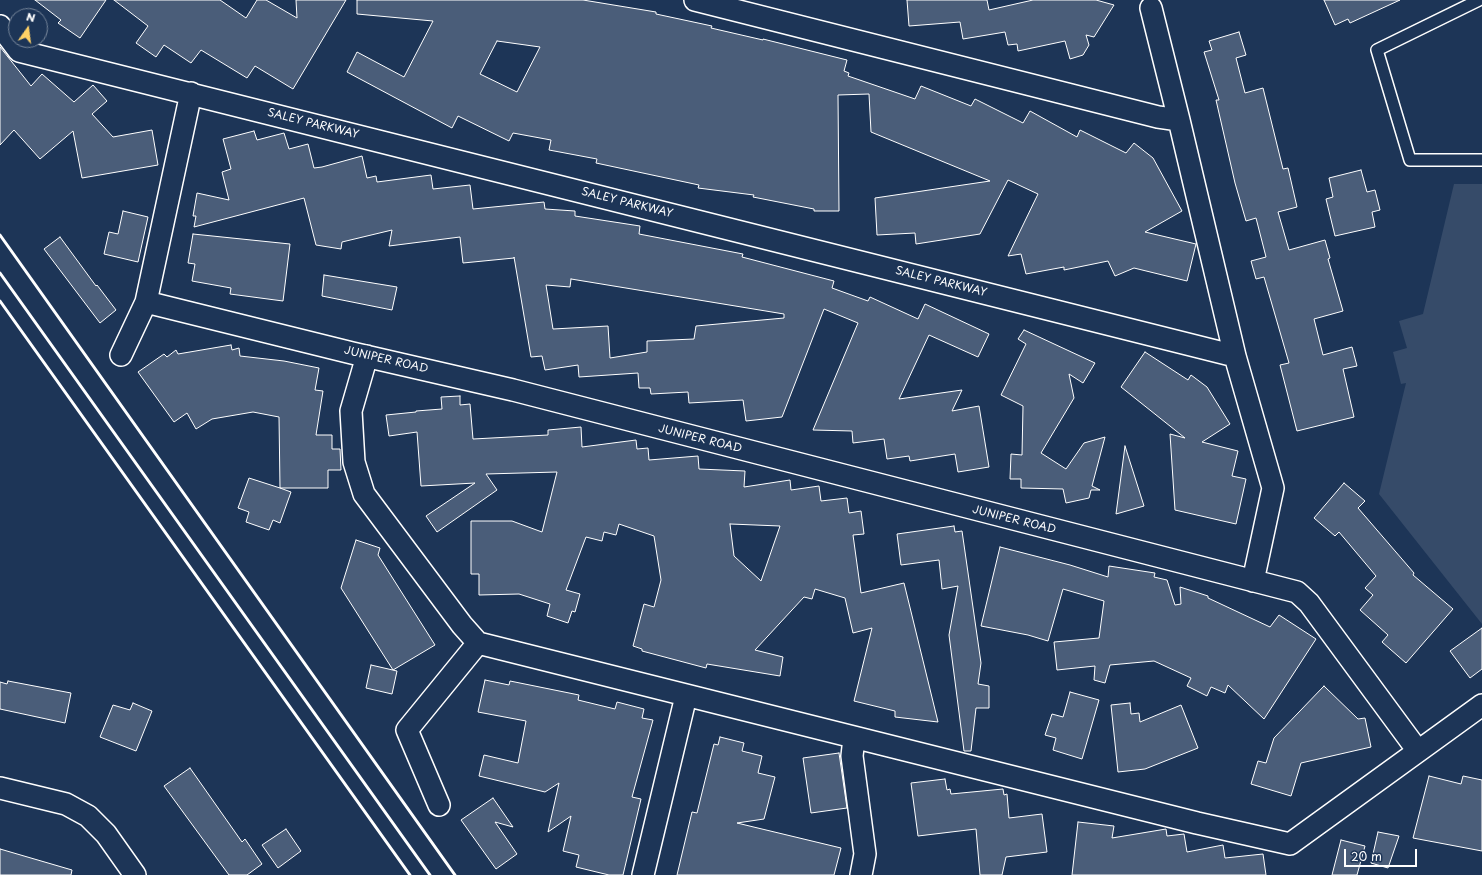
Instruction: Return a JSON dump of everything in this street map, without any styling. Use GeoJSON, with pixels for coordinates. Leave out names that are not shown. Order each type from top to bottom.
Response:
{"type":"FeatureCollection","features":[{"type":"Feature","properties":{"kind":"street"},"geometry":{"type":"LineString","coordinates":[[695,0],[1144,113],[1179,120]]}},
{"type":"Feature","properties":{"kind":"street"},"geometry":{"type":"LineString","coordinates":[[1151,8],[1235,356],[1273,488],[1253,581]]}},
{"type":"Feature","properties":{"kind":"street","name":"SALEY PARKWAY"},"geometry":{"type":"LineString","coordinates":[[0,26],[18,51],[1235,356]]}},
{"type":"Feature","properties":{"kind":"street"},"geometry":{"type":"LineString","coordinates":[[121,355],[146,302],[190,93]]}},
{"type":"Feature","properties":{"kind":"street","name":"JUNIPER ROAD"},"geometry":{"type":"LineString","coordinates":[[146,302],[513,390],[1297,592],[1309,603],[1418,752]]}},
{"type":"Feature","properties":{"kind":"street"},"geometry":{"type":"LineString","coordinates":[[367,356],[351,411],[354,462],[364,494],[462,625],[478,643],[1197,823],[1290,844],[1482,705]]}},
{"type":"Feature","properties":{"kind":"street"},"geometry":{"type":"LineString","coordinates":[[440,805],[406,730],[478,643]]}},
{"type":"Feature","properties":{"kind":"street"},"geometry":{"type":"LineString","coordinates":[[643,875],[686,696]]}},
{"type":"Feature","properties":{"kind":"street"},"geometry":{"type":"LineString","coordinates":[[854,738],[852,756],[865,854],[861,875]]}},
{"type":"Feature","properties":{"kind":"street"},"geometry":{"type":"LineString","coordinates":[[0,788],[66,804],[88,816],[106,834],[135,875]]}},
{"type":"Feature","properties":{"kind":"lane"},"geometry":{"type":"LineString","coordinates":[[1479,0],[1376,50],[1410,160],[1482,160]]}},
{"type":"Feature","properties":{"kind":"shaded area"},"geometry":{"type":"Polygon","coordinates":[[[1454,184],[1482,184],[1482,624],[1379,494],[1406,383],[1401,384],[1393,352],[1407,348],[1399,321],[1423,314],[1454,184]]]}},
{"type":"Feature","properties":{"kind":"building"},"geometry":{"type":"Polygon","coordinates":[[[35,0],[106,0],[80,38],[58,23],[61,20],[48,10],[48,8],[45,8],[35,0]]]}},
{"type":"Feature","properties":{"kind":"building"},"geometry":{"type":"Polygon","coordinates":[[[114,0],[220,0],[246,18],[257,0],[266,0],[297,18],[296,0],[346,0],[293,89],[255,66],[247,78],[201,50],[191,63],[164,45],[156,57],[136,43],[148,26],[114,0]]]}},
{"type":"Feature","properties":{"kind":"building"},"geometry":{"type":"Polygon","coordinates":[[[357,0],[583,0],[656,12],[656,14],[712,26],[711,28],[763,39],[847,60],[844,71],[849,73],[848,76],[915,99],[921,86],[971,106],[975,99],[1023,123],[1030,111],[1077,137],[1080,130],[1126,153],[1134,143],[1153,158],[1182,211],[1145,232],[1196,244],[1187,281],[1134,268],[1115,276],[1108,261],[1064,270],[1064,267],[1026,274],[1021,254],[1008,256],[1038,194],[1008,180],[980,234],[916,244],[915,233],[877,235],[875,198],[990,181],[871,132],[869,94],[838,95],[839,211],[814,211],[814,209],[753,197],[754,195],[698,188],[699,185],[596,163],[597,159],[549,150],[551,140],[513,133],[509,141],[458,116],[452,128],[347,72],[357,52],[404,77],[433,21],[357,14],[357,0]],[[497,41],[480,74],[517,92],[540,47],[497,41]]]}},
{"type":"Feature","properties":{"kind":"building"},"geometry":{"type":"Polygon","coordinates":[[[907,0],[987,0],[989,10],[1033,0],[1096,0],[1114,5],[1094,37],[1086,35],[1089,45],[1083,55],[1070,59],[1065,41],[1018,51],[1017,44],[1008,45],[1005,32],[963,39],[960,22],[909,26],[907,0]]]}},
{"type":"Feature","properties":{"kind":"building"},"geometry":{"type":"Polygon","coordinates":[[[1324,0],[1400,0],[1350,23],[1348,19],[1335,25],[1324,0]]]}},
{"type":"Feature","properties":{"kind":"building"},"geometry":{"type":"Polygon","coordinates":[[[1239,32],[1246,55],[1236,58],[1245,93],[1263,88],[1283,169],[1288,168],[1297,207],[1278,212],[1289,250],[1325,240],[1330,258],[1328,259],[1343,311],[1314,319],[1323,355],[1352,347],[1357,366],[1343,369],[1354,417],[1297,431],[1280,365],[1289,363],[1264,277],[1256,279],[1251,261],[1266,257],[1256,218],[1246,221],[1235,183],[1216,100],[1219,100],[1204,52],[1212,50],[1209,41],[1239,32]]]}},
{"type":"Feature","properties":{"kind":"building"},"geometry":{"type":"Polygon","coordinates":[[[0,47],[31,86],[42,74],[74,102],[93,85],[107,101],[92,114],[113,137],[152,130],[158,165],[82,178],[73,131],[40,159],[14,130],[0,145],[0,47]]]}},
{"type":"Feature","properties":{"kind":"building"},"geometry":{"type":"Polygon","coordinates":[[[254,131],[257,140],[284,133],[289,149],[308,144],[314,168],[362,156],[367,178],[376,176],[377,182],[431,175],[433,189],[470,185],[473,209],[544,202],[545,209],[575,211],[575,216],[640,226],[639,234],[743,254],[742,257],[834,281],[832,288],[868,301],[870,297],[918,319],[925,304],[989,334],[978,357],[929,335],[899,399],[962,390],[952,411],[979,406],[989,467],[958,472],[955,454],[910,461],[909,456],[887,459],[884,439],[853,443],[852,431],[813,430],[858,323],[824,309],[782,417],[746,421],[743,400],[689,403],[688,392],[651,394],[650,388],[639,388],[638,373],[579,377],[578,365],[545,370],[542,356],[531,357],[514,257],[463,263],[460,237],[389,246],[392,230],[342,242],[341,249],[316,245],[304,198],[194,227],[196,216],[193,216],[197,193],[229,200],[222,172],[231,169],[223,139],[254,131]],[[571,279],[570,287],[546,285],[553,329],[608,326],[610,358],[647,352],[647,341],[694,339],[696,326],[784,318],[784,314],[571,279]]]}},
{"type":"Feature","properties":{"kind":"building"},"geometry":{"type":"Polygon","coordinates":[[[1361,170],[1367,192],[1375,190],[1380,210],[1372,212],[1375,227],[1335,236],[1326,199],[1333,197],[1329,178],[1361,170]]]}},
{"type":"Feature","properties":{"kind":"building"},"geometry":{"type":"Polygon","coordinates":[[[123,211],[148,217],[138,262],[104,254],[109,232],[118,234],[123,211]]]}},
{"type":"Feature","properties":{"kind":"building"},"geometry":{"type":"Polygon","coordinates":[[[193,234],[290,244],[283,301],[230,294],[231,288],[192,281],[195,264],[188,263],[193,234]]]}},
{"type":"Feature","properties":{"kind":"building"},"geometry":{"type":"Polygon","coordinates":[[[60,237],[96,286],[97,285],[116,310],[100,323],[44,249],[60,237]]]}},
{"type":"Feature","properties":{"kind":"building"},"geometry":{"type":"Polygon","coordinates":[[[324,275],[397,287],[392,310],[322,296],[324,275]]]}},
{"type":"Feature","properties":{"kind":"building"},"geometry":{"type":"Polygon","coordinates":[[[1024,330],[1095,363],[1083,383],[1069,374],[1074,398],[1041,453],[1066,469],[1084,443],[1105,437],[1092,486],[1100,490],[1091,490],[1089,498],[1066,503],[1063,489],[1021,488],[1021,479],[1010,479],[1011,454],[1022,455],[1023,406],[1001,395],[1026,344],[1018,339],[1024,330]]]}},
{"type":"Feature","properties":{"kind":"building"},"geometry":{"type":"Polygon","coordinates":[[[231,345],[232,350],[239,348],[240,356],[284,361],[319,368],[315,390],[323,391],[316,435],[332,435],[332,449],[340,449],[341,470],[328,470],[328,488],[280,488],[279,417],[253,412],[212,419],[196,429],[187,413],[174,422],[138,372],[164,354],[167,357],[176,350],[178,354],[231,345]]]}},
{"type":"Feature","properties":{"kind":"building"},"geometry":{"type":"Polygon","coordinates":[[[1145,352],[1188,380],[1191,375],[1207,387],[1230,424],[1202,442],[1238,451],[1232,476],[1246,479],[1236,524],[1175,510],[1170,434],[1185,438],[1121,387],[1145,352]]]}},
{"type":"Feature","properties":{"kind":"building"},"geometry":{"type":"Polygon","coordinates":[[[460,396],[460,405],[470,404],[473,439],[548,435],[548,430],[581,427],[582,447],[636,440],[637,449],[648,448],[649,460],[698,456],[699,469],[745,471],[744,487],[790,480],[791,490],[819,486],[821,501],[847,498],[849,513],[861,511],[864,534],[853,535],[861,593],[904,583],[938,722],[895,717],[895,711],[854,701],[872,628],[853,633],[845,598],[815,589],[812,599],[804,597],[755,650],[783,657],[780,676],[707,664],[706,668],[642,651],[642,649],[633,646],[644,604],[654,607],[661,580],[654,536],[619,524],[616,535],[604,532],[602,541],[586,537],[566,590],[580,594],[575,612],[572,611],[568,623],[547,616],[550,604],[519,594],[479,595],[479,574],[471,574],[471,521],[512,521],[542,532],[557,472],[486,474],[497,490],[437,532],[426,516],[475,483],[421,486],[417,432],[389,436],[386,415],[442,409],[441,397],[460,396]],[[730,524],[734,556],[761,581],[780,526],[730,524]]]}},
{"type":"Feature","properties":{"kind":"building"},"geometry":{"type":"Polygon","coordinates":[[[1125,446],[1144,506],[1116,514],[1125,446]]]}},
{"type":"Feature","properties":{"kind":"building"},"geometry":{"type":"Polygon","coordinates":[[[249,478],[291,492],[280,523],[273,520],[269,530],[246,522],[249,512],[238,508],[249,478]]]}},
{"type":"Feature","properties":{"kind":"building"},"geometry":{"type":"Polygon","coordinates":[[[1344,483],[1365,501],[1358,508],[1414,573],[1413,575],[1453,609],[1406,663],[1382,642],[1388,635],[1360,610],[1373,595],[1365,588],[1376,576],[1339,532],[1335,536],[1314,518],[1344,483]]]}},
{"type":"Feature","properties":{"kind":"building"},"geometry":{"type":"Polygon","coordinates":[[[954,526],[955,532],[962,531],[981,663],[978,684],[989,686],[989,708],[976,708],[971,751],[964,751],[949,635],[958,586],[942,589],[939,560],[901,565],[897,534],[954,526]]]}},
{"type":"Feature","properties":{"kind":"building"},"geometry":{"type":"Polygon","coordinates":[[[356,540],[380,548],[378,555],[435,645],[393,670],[341,588],[356,540]]]}},
{"type":"Feature","properties":{"kind":"building"},"geometry":{"type":"Polygon","coordinates":[[[1000,547],[1070,565],[1108,577],[1109,566],[1155,573],[1154,577],[1167,580],[1175,605],[1181,604],[1180,587],[1208,596],[1208,598],[1270,627],[1279,615],[1316,639],[1264,719],[1228,685],[1225,693],[1211,687],[1207,696],[1187,686],[1191,678],[1154,661],[1110,665],[1105,683],[1094,680],[1095,666],[1057,670],[1054,642],[1099,638],[1104,601],[1063,589],[1048,641],[1028,635],[981,626],[1000,547]]]}},
{"type":"Feature","properties":{"kind":"building"},"geometry":{"type":"Polygon","coordinates":[[[1482,628],[1482,669],[1470,678],[1450,651],[1482,628]]]}},
{"type":"Feature","properties":{"kind":"building"},"geometry":{"type":"Polygon","coordinates":[[[371,665],[397,671],[392,694],[366,688],[371,665]]]}},
{"type":"Feature","properties":{"kind":"building"},"geometry":{"type":"Polygon","coordinates":[[[485,680],[509,685],[510,681],[579,695],[578,700],[615,709],[617,702],[644,709],[642,718],[653,720],[632,797],[641,799],[623,875],[609,875],[576,867],[579,855],[563,851],[571,816],[548,832],[559,783],[545,792],[479,776],[484,755],[518,763],[526,721],[478,712],[485,680]]]}},
{"type":"Feature","properties":{"kind":"building"},"geometry":{"type":"Polygon","coordinates":[[[8,681],[71,693],[65,723],[0,709],[0,682],[7,684],[8,681]]]}},
{"type":"Feature","properties":{"kind":"building"},"geometry":{"type":"Polygon","coordinates":[[[1324,686],[1358,719],[1365,718],[1371,747],[1301,763],[1291,796],[1251,784],[1258,761],[1266,763],[1274,738],[1324,686]]]}},
{"type":"Feature","properties":{"kind":"building"},"geometry":{"type":"Polygon","coordinates":[[[1070,692],[1099,700],[1082,759],[1053,750],[1056,738],[1045,735],[1052,714],[1063,717],[1070,692]]]}},
{"type":"Feature","properties":{"kind":"building"},"geometry":{"type":"Polygon","coordinates":[[[133,703],[152,711],[136,751],[100,737],[113,705],[130,710],[133,703]]]}},
{"type":"Feature","properties":{"kind":"building"},"geometry":{"type":"Polygon","coordinates":[[[1130,703],[1131,714],[1139,713],[1140,722],[1181,705],[1198,748],[1145,769],[1118,772],[1111,705],[1130,703]]]}},
{"type":"Feature","properties":{"kind":"building"},"geometry":{"type":"Polygon","coordinates":[[[720,737],[744,743],[742,751],[762,756],[758,773],[775,777],[764,819],[737,823],[841,848],[834,875],[677,875],[692,812],[697,813],[714,744],[718,745],[720,737]]]}},
{"type":"Feature","properties":{"kind":"building"},"geometry":{"type":"Polygon","coordinates":[[[839,753],[847,808],[811,813],[803,758],[839,753]]]}},
{"type":"Feature","properties":{"kind":"building"},"geometry":{"type":"Polygon","coordinates":[[[190,768],[242,842],[245,839],[262,864],[247,875],[229,875],[164,786],[190,768]]]}},
{"type":"Feature","properties":{"kind":"building"},"geometry":{"type":"Polygon","coordinates":[[[1429,776],[1461,784],[1463,776],[1482,780],[1482,851],[1413,838],[1429,776]]]}},
{"type":"Feature","properties":{"kind":"building"},"geometry":{"type":"Polygon","coordinates":[[[945,779],[947,790],[950,789],[951,794],[1003,789],[1004,795],[1007,794],[1009,818],[1042,814],[1047,852],[1006,857],[1002,875],[980,875],[976,829],[918,836],[911,783],[945,779]]]}},
{"type":"Feature","properties":{"kind":"building"},"geometry":{"type":"Polygon","coordinates":[[[493,798],[513,827],[495,822],[517,854],[496,869],[461,820],[493,798]]]}},
{"type":"Feature","properties":{"kind":"building"},"geometry":{"type":"Polygon","coordinates":[[[1078,822],[1114,826],[1112,838],[1166,829],[1167,836],[1184,834],[1187,852],[1223,845],[1225,858],[1263,854],[1266,875],[1072,875],[1078,822]]]}},
{"type":"Feature","properties":{"kind":"building"},"geometry":{"type":"Polygon","coordinates":[[[286,829],[301,851],[278,868],[262,845],[286,829]]]}},
{"type":"Feature","properties":{"kind":"building"},"geometry":{"type":"Polygon","coordinates":[[[1378,832],[1399,836],[1388,868],[1371,863],[1378,832]]]}},
{"type":"Feature","properties":{"kind":"building"},"geometry":{"type":"Polygon","coordinates":[[[1341,840],[1365,846],[1357,875],[1332,875],[1341,840]]]}},
{"type":"Feature","properties":{"kind":"building"},"geometry":{"type":"Polygon","coordinates":[[[0,849],[72,870],[71,875],[0,875],[0,849]]]}},
{"type":"Feature","properties":{"kind":"railway"},"geometry":{"type":"LineString","coordinates":[[0,235],[455,875]]}},
{"type":"Feature","properties":{"kind":"railway"},"geometry":{"type":"LineString","coordinates":[[0,273],[430,875]]}},
{"type":"Feature","properties":{"kind":"railway"},"geometry":{"type":"LineString","coordinates":[[0,301],[410,875]]}}]}
